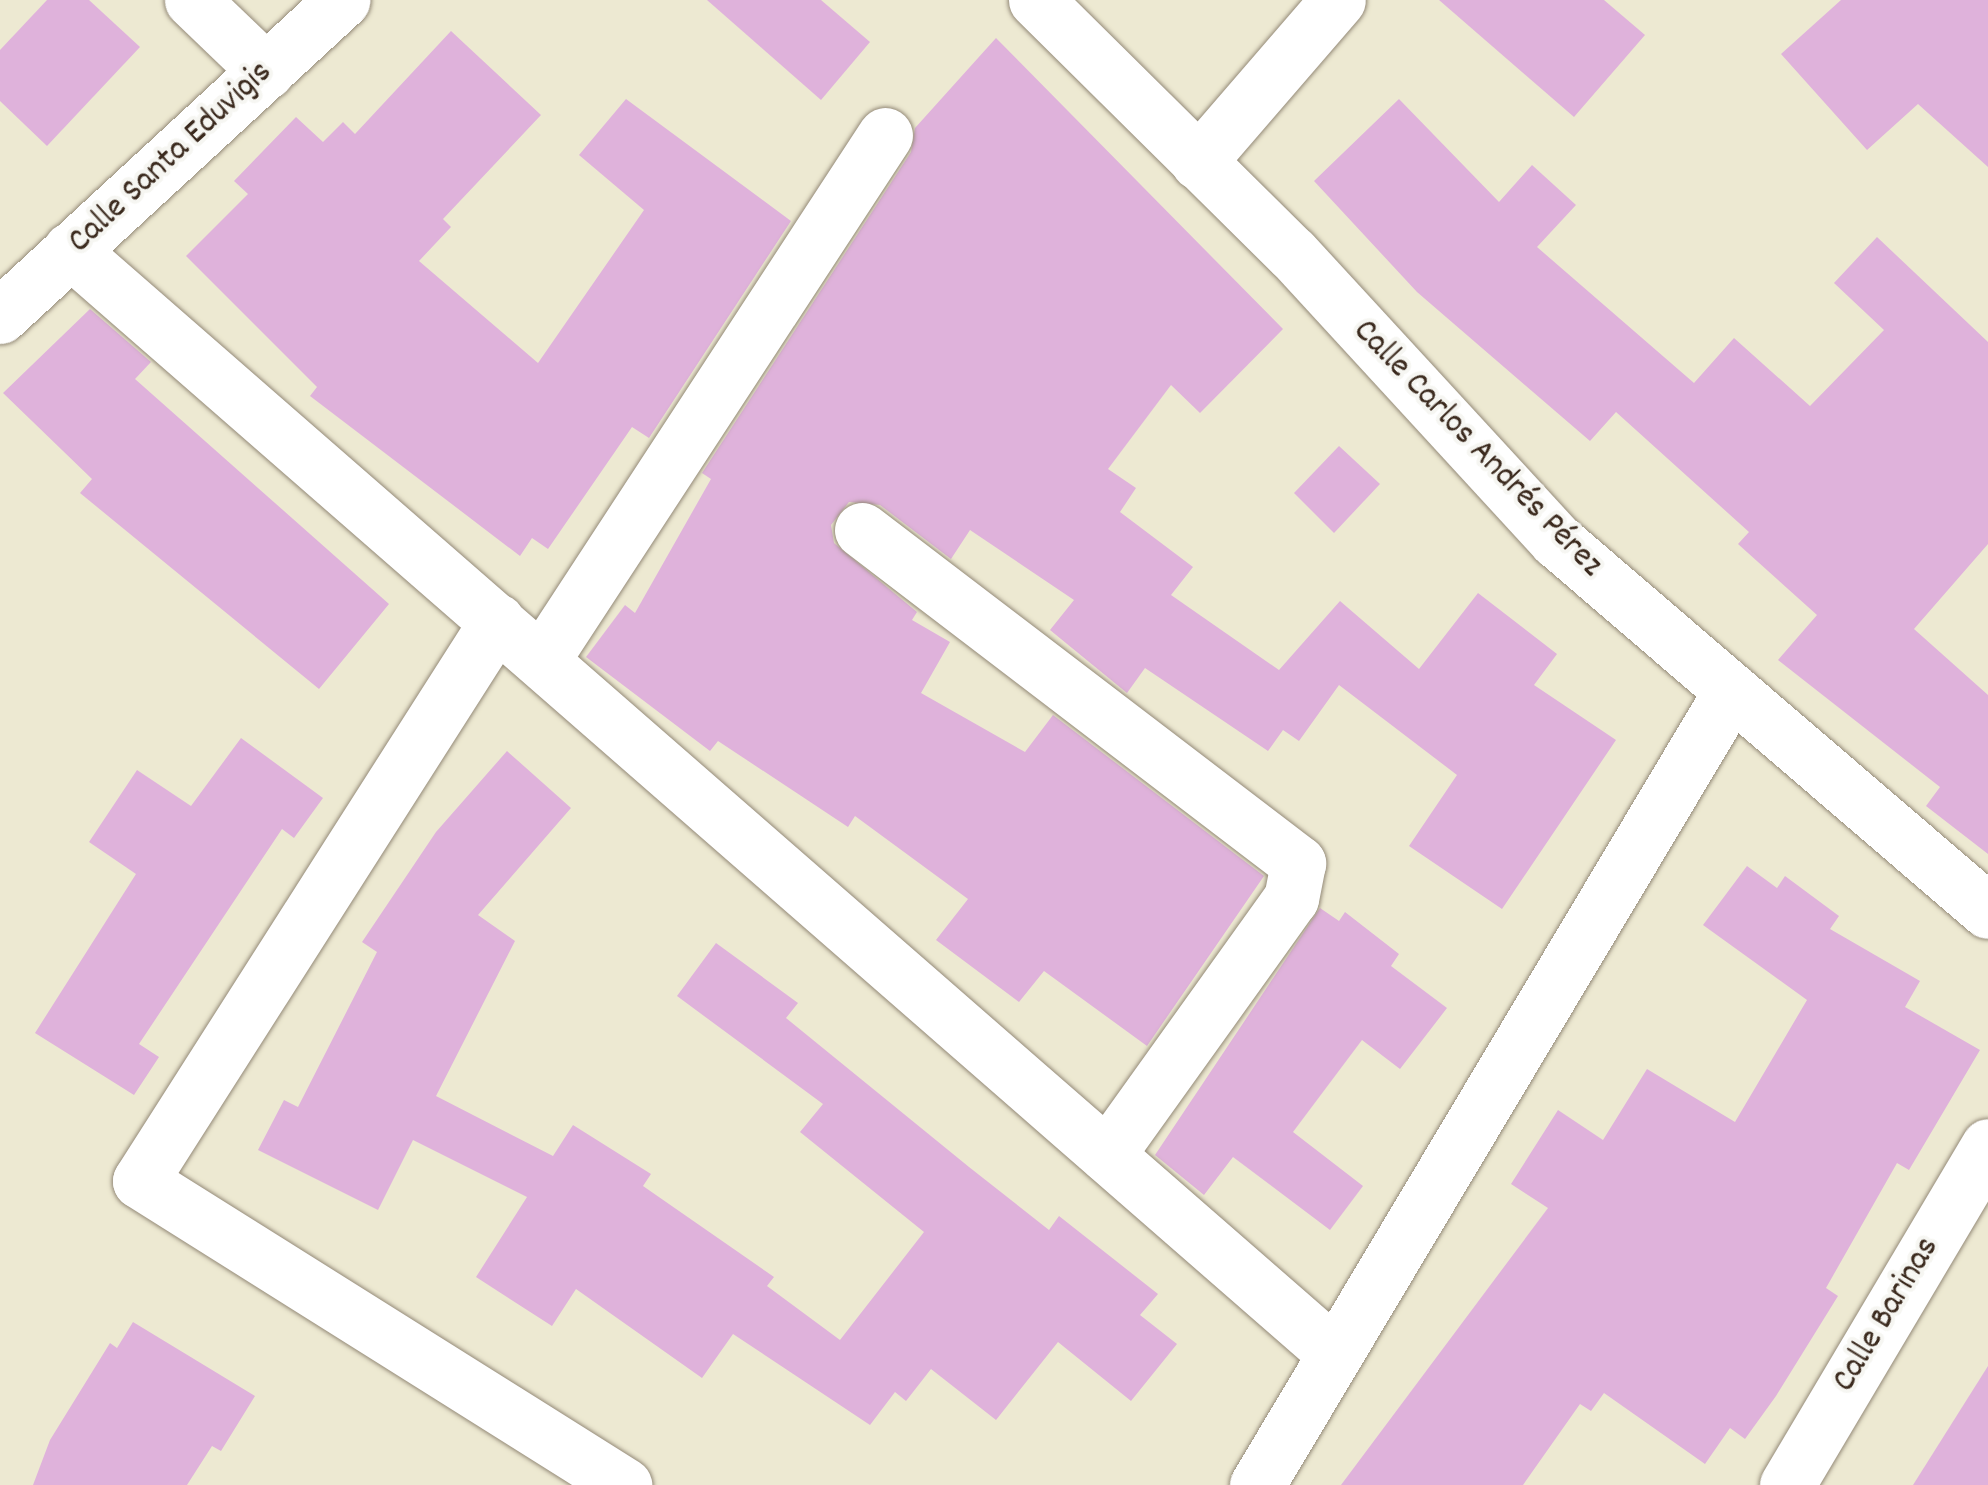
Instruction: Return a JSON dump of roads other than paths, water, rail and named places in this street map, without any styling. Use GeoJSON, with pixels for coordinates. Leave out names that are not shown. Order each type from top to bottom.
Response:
{"type":"FeatureCollection","features":[{"type":"Feature","properties":{"kind":"street"},"geometry":{"type":"LineString","coordinates":[[192,0],[266,71]]}},
{"type":"Feature","properties":{"kind":"street","name":"Calle Santa Eduvigis"},"geometry":{"type":"LineString","coordinates":[[0,316],[343,0]]}},
{"type":"Feature","properties":{"kind":"street","name":"Calle Carlos Andrés Pérez"},"geometry":{"type":"LineString","coordinates":[[1036,0],[1198,162],[1556,540],[1988,911]]}},
{"type":"Feature","properties":{"kind":"street"},"geometry":{"type":"LineString","coordinates":[[1198,162],[1338,0]]}},
{"type":"Feature","properties":{"kind":"street"},"geometry":{"type":"LineString","coordinates":[[542,660],[885,135]]}},
{"type":"Feature","properties":{"kind":"street"},"geometry":{"type":"LineString","coordinates":[[70,250],[1335,1354]]}},
{"type":"Feature","properties":{"kind":"street"},"geometry":{"type":"LineString","coordinates":[[862,530],[1298,863],[1291,898],[1106,1154]]}},
{"type":"Feature","properties":{"kind":"street"},"geometry":{"type":"LineString","coordinates":[[497,620],[140,1182],[624,1485]]}},
{"type":"Feature","properties":{"kind":"street"},"geometry":{"type":"LineString","coordinates":[[1257,1485],[1731,692]]}},
{"type":"Feature","properties":{"kind":"street","name":"Calle Barinas"},"geometry":{"type":"LineString","coordinates":[[1787,1485],[1988,1146]]}}]}
